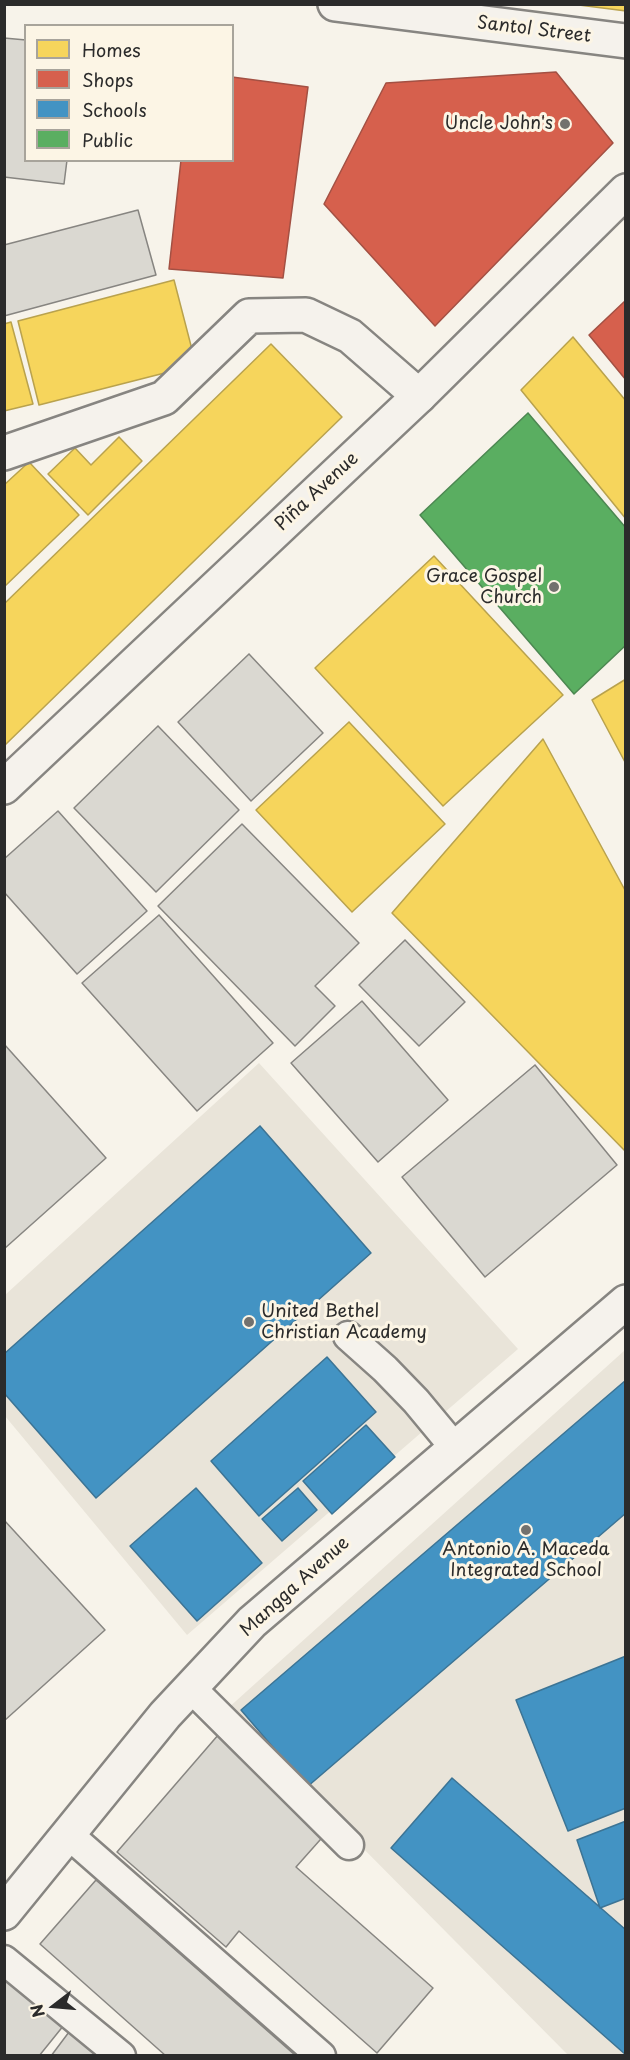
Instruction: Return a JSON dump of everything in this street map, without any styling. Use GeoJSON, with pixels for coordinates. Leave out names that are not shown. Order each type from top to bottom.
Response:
{"type":"FeatureCollection","features":[{"type":"Feature","properties":{"kind":"street","name":"Santol Street"},"geometry":{"type":"LineString","coordinates":[[335,4],[626,41]]}},
{"type":"Feature","properties":{"kind":"street","name":"Piña Avenue"},"geometry":{"type":"LineString","coordinates":[[4,787],[419,396],[626,191]]}},
{"type":"Feature","properties":{"kind":"street"},"geometry":{"type":"LineString","coordinates":[[4,453],[164,398],[249,316],[306,315],[350,336],[419,396]]}},
{"type":"Feature","properties":{"kind":"street","name":"Mangga Avenue"},"geometry":{"type":"LineString","coordinates":[[4,1913],[165,1715],[252,1622],[626,1302]]}},
{"type":"Feature","properties":{"kind":"lane"},"geometry":{"type":"LineString","coordinates":[[348,1336],[416,1401],[455,1448]]}},
{"type":"Feature","properties":{"kind":"lane"},"geometry":{"type":"LineString","coordinates":[[191,1688],[349,1845]]}},
{"type":"Feature","properties":{"kind":"lane"},"geometry":{"type":"LineString","coordinates":[[69,1835],[321,2055]]}},
{"type":"Feature","properties":{"kind":"lane"},"geometry":{"type":"LineString","coordinates":[[4,1960],[122,2055]]}},
{"type":"Feature","properties":{"kind":"shaded area","name":"United Bethel Christian Academy"},"geometry":{"type":"Polygon","coordinates":[[[259,1063],[518,1349],[187,1635],[5,1416],[5,1295],[259,1063]]]}},
{"type":"Feature","properties":{"kind":"shaded area","name":"Antonio A. Maceda Integrated School"},"geometry":{"type":"Polygon","coordinates":[[[625,1350],[625,2055],[568,2055],[226,1710],[625,1350]]]}},
{"type":"Feature","properties":{"kind":"building: Homes"},"geometry":{"type":"Polygon","coordinates":[[[571,4],[626,4],[626,11],[571,4]]]}},
{"type":"Feature","properties":{"kind":"building: Homes"},"geometry":{"type":"Polygon","coordinates":[[[174,280],[196,365],[39,405],[18,321],[174,280]]]}},
{"type":"Feature","properties":{"kind":"building: Homes"},"geometry":{"type":"Polygon","coordinates":[[[11,322],[33,404],[4,411],[4,324],[11,322]]]}},
{"type":"Feature","properties":{"kind":"building: Homes"},"geometry":{"type":"Polygon","coordinates":[[[573,337],[626,401],[626,519],[521,390],[573,337]]]}},
{"type":"Feature","properties":{"kind":"building: Homes"},"geometry":{"type":"Polygon","coordinates":[[[271,344],[342,417],[4,746],[4,604],[271,344]]]}},
{"type":"Feature","properties":{"kind":"building: Homes"},"geometry":{"type":"Polygon","coordinates":[[[119,437],[142,461],[88,515],[48,474],[75,448],[91,465],[119,437]]]}},
{"type":"Feature","properties":{"kind":"building: Homes"},"geometry":{"type":"Polygon","coordinates":[[[29,462],[79,515],[4,587],[4,485],[29,462]]]}},
{"type":"Feature","properties":{"kind":"building: Homes"},"geometry":{"type":"Polygon","coordinates":[[[434,556],[563,695],[443,806],[315,668],[434,556]]]}},
{"type":"Feature","properties":{"kind":"building: Homes"},"geometry":{"type":"Polygon","coordinates":[[[626,679],[626,764],[592,700],[626,679]]]}},
{"type":"Feature","properties":{"kind":"building: Homes"},"geometry":{"type":"Polygon","coordinates":[[[349,722],[445,824],[352,912],[256,810],[349,722]]]}},
{"type":"Feature","properties":{"kind":"building: Homes"},"geometry":{"type":"Polygon","coordinates":[[[543,739],[626,892],[626,1152],[392,913],[543,739]]]}},
{"type":"Feature","properties":{"kind":"building: Shops"},"geometry":{"type":"Polygon","coordinates":[[[556,72],[613,143],[435,326],[324,204],[386,83],[556,72]]]}},
{"type":"Feature","properties":{"kind":"building: Shops"},"geometry":{"type":"Polygon","coordinates":[[[234,77],[308,87],[283,278],[169,269],[181,162],[234,162],[234,77]]]}},
{"type":"Feature","properties":{"kind":"building: Shops"},"geometry":{"type":"Polygon","coordinates":[[[626,300],[626,380],[589,335],[626,300]]]}},
{"type":"Feature","properties":{"kind":"building: Schools"},"geometry":{"type":"Polygon","coordinates":[[[260,1126],[371,1253],[96,1498],[4,1393],[4,1354],[260,1126]]]}},
{"type":"Feature","properties":{"kind":"building: Schools"},"geometry":{"type":"Polygon","coordinates":[[[327,1357],[376,1412],[259,1516],[211,1461],[327,1357]]]}},
{"type":"Feature","properties":{"kind":"building: Schools"},"geometry":{"type":"Polygon","coordinates":[[[626,1380],[626,1513],[307,1787],[241,1710],[626,1380]]]}},
{"type":"Feature","properties":{"kind":"building: Schools"},"geometry":{"type":"Polygon","coordinates":[[[366,1425],[395,1457],[332,1514],[303,1481],[366,1425]]]}},
{"type":"Feature","properties":{"kind":"building: Schools"},"geometry":{"type":"Polygon","coordinates":[[[196,1488],[262,1563],[197,1621],[130,1546],[196,1488]]]}},
{"type":"Feature","properties":{"kind":"building: Schools"},"geometry":{"type":"Polygon","coordinates":[[[298,1488],[317,1510],[282,1541],[262,1519],[298,1488]]]}},
{"type":"Feature","properties":{"kind":"building: Schools"},"geometry":{"type":"Polygon","coordinates":[[[626,1656],[626,1808],[568,1831],[516,1700],[626,1656]]]}},
{"type":"Feature","properties":{"kind":"building: Schools"},"geometry":{"type":"Polygon","coordinates":[[[452,1778],[626,1930],[626,2055],[391,1848],[452,1778]]]}},
{"type":"Feature","properties":{"kind":"building: Schools"},"geometry":{"type":"Polygon","coordinates":[[[626,1821],[626,1898],[600,1908],[577,1840],[626,1821]]]}},
{"type":"Feature","properties":{"kind":"building: Public","name":"Grace Gospel Church"},"geometry":{"type":"Polygon","coordinates":[[[528,413],[626,528],[626,645],[574,694],[420,515],[528,413]]]}},
{"type":"Feature","properties":{"kind":"building: Other"},"geometry":{"type":"Polygon","coordinates":[[[4,38],[24,40],[24,162],[67,162],[64,184],[4,177],[4,38]]]}},
{"type":"Feature","properties":{"kind":"building: Other"},"geometry":{"type":"Polygon","coordinates":[[[138,210],[156,275],[4,316],[4,245],[138,210]]]}},
{"type":"Feature","properties":{"kind":"building: Other"},"geometry":{"type":"Polygon","coordinates":[[[249,654],[323,733],[251,801],[178,722],[249,654]]]}},
{"type":"Feature","properties":{"kind":"building: Other"},"geometry":{"type":"Polygon","coordinates":[[[158,726],[239,810],[156,892],[74,808],[158,726]]]}},
{"type":"Feature","properties":{"kind":"building: Other"},"geometry":{"type":"Polygon","coordinates":[[[58,811],[147,911],[77,974],[4,892],[4,859],[58,811]]]}},
{"type":"Feature","properties":{"kind":"building: Other"},"geometry":{"type":"Polygon","coordinates":[[[242,824],[359,943],[315,986],[335,1006],[295,1046],[158,906],[242,824]]]}},
{"type":"Feature","properties":{"kind":"building: Other"},"geometry":{"type":"Polygon","coordinates":[[[159,915],[273,1043],[197,1111],[82,983],[159,915]]]}},
{"type":"Feature","properties":{"kind":"building: Other"},"geometry":{"type":"Polygon","coordinates":[[[405,940],[465,1002],[419,1046],[359,985],[405,940]]]}},
{"type":"Feature","properties":{"kind":"building: Other"},"geometry":{"type":"Polygon","coordinates":[[[362,1001],[448,1100],[378,1162],[291,1063],[362,1001]]]}},
{"type":"Feature","properties":{"kind":"building: Other"},"geometry":{"type":"Polygon","coordinates":[[[4,1044],[106,1158],[4,1249],[4,1044]]]}},
{"type":"Feature","properties":{"kind":"building: Other"},"geometry":{"type":"Polygon","coordinates":[[[535,1065],[617,1165],[485,1277],[402,1177],[535,1065]]]}},
{"type":"Feature","properties":{"kind":"building: Other"},"geometry":{"type":"Polygon","coordinates":[[[4,1520],[105,1630],[4,1721],[4,1520]]]}},
{"type":"Feature","properties":{"kind":"building: Other"},"geometry":{"type":"Polygon","coordinates":[[[219,1734],[328,1831],[296,1867],[433,1988],[377,2053],[239,1931],[226,1947],[117,1852],[219,1734]]]}},
{"type":"Feature","properties":{"kind":"building: Other"},"geometry":{"type":"Polygon","coordinates":[[[96,1880],[296,2056],[166,2056],[40,1944],[96,1880]]]}},
{"type":"Feature","properties":{"kind":"building: Other"},"geometry":{"type":"Polygon","coordinates":[[[4,1978],[64,2025],[39,2056],[4,2056],[4,1978]]]}},
{"type":"Feature","properties":{"kind":"building: Other"},"geometry":{"type":"Polygon","coordinates":[[[69,2032],[99,2056],[51,2056],[69,2032]]]}},
{"type":"Feature","properties":{"kind":"place","name":"Uncle John's"},"geometry":{"type":"Point","coordinates":[565,124]}},
{"type":"Feature","properties":{"kind":"place","name":"Grace Gospel Church"},"geometry":{"type":"Point","coordinates":[554,587]}},
{"type":"Feature","properties":{"kind":"place","name":"United Bethel Christian Academy"},"geometry":{"type":"Point","coordinates":[249,1322]}},
{"type":"Feature","properties":{"kind":"place","name":"Antonio A. Maceda Integrated School"},"geometry":{"type":"Point","coordinates":[526,1530]}}]}
